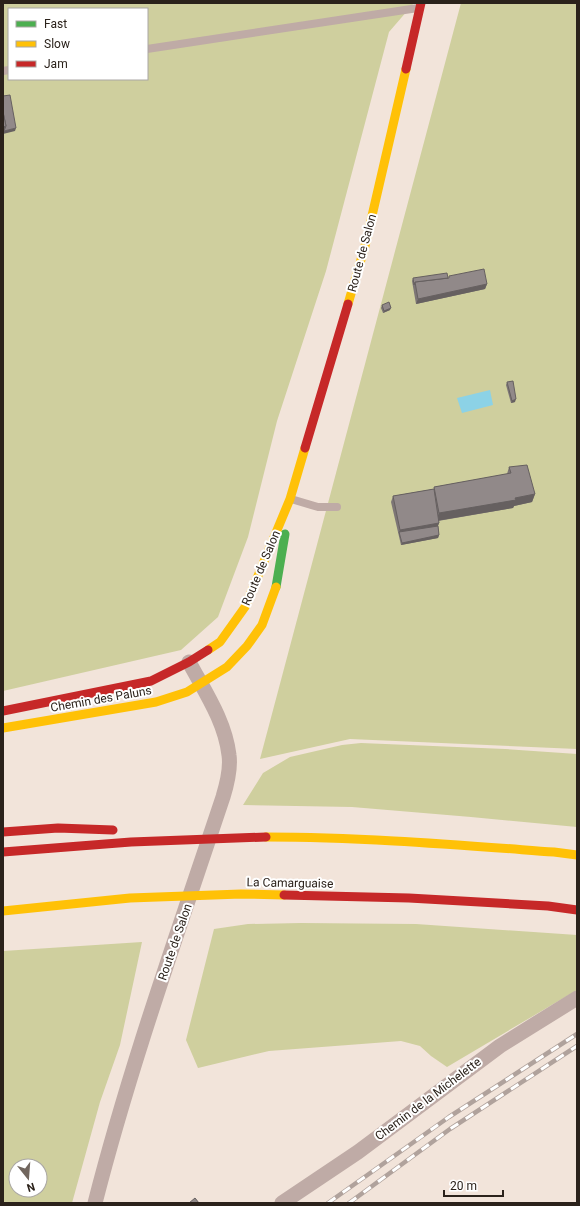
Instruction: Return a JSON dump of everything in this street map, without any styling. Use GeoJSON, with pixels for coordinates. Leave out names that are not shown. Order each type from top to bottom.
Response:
{"type":"FeatureCollection","features":[{"type":"Feature","properties":{"kind":"main road","name":"Route de Salon"},"geometry":{"type":"LineString","coordinates":[[189,662],[220,642],[246,607],[290,499],[365,246],[421,5]]}},
{"type":"Feature","properties":{"kind":"main road","name":"Route de Salon"},"geometry":{"type":"LineString","coordinates":[[201,684],[227,667],[262,625],[276,588],[290,499]]}},
{"type":"Feature","properties":{"kind":"main road","name":"Chemin des Paluns"},"geometry":{"type":"LineString","coordinates":[[3,728],[101,701],[151,681],[189,662]]}},
{"type":"Feature","properties":{"kind":"main road","name":"Chemin des Paluns"},"geometry":{"type":"LineString","coordinates":[[3,711],[101,701],[156,702],[187,692],[201,684]]}},
{"type":"Feature","properties":{"kind":"main road"},"geometry":{"type":"LineString","coordinates":[[3,832],[58,828],[120,830]]}},
{"type":"Feature","properties":{"kind":"main road"},"geometry":{"type":"LineString","coordinates":[[159,832],[260,837],[387,840],[577,855]]}},
{"type":"Feature","properties":{"kind":"main road"},"geometry":{"type":"LineString","coordinates":[[3,852],[149,840],[260,837]]}},
{"type":"Feature","properties":{"kind":"main road","name":"La Camarguaise"},"geometry":{"type":"LineString","coordinates":[[3,911],[130,898],[241,894],[410,898],[548,906],[577,910]]}},
{"type":"Feature","properties":{"kind":"street","name":"Route de Salon"},"geometry":{"type":"LineString","coordinates":[[94,1203],[109,1148],[159,989],[224,797],[228,775],[229,756],[224,729],[189,662]]}},
{"type":"Feature","properties":{"kind":"street","name":"Chemin de la Michelette"},"geometry":{"type":"LineString","coordinates":[[282,1203],[358,1152],[500,1046],[577,998]]}},
{"type":"Feature","properties":{"kind":"lane"},"geometry":{"type":"LineString","coordinates":[[148,49],[421,5]]}},
{"type":"Feature","properties":{"kind":"lane"},"geometry":{"type":"LineString","coordinates":[[290,499],[318,507],[337,507]]}},
{"type":"Feature","properties":{"kind":"green space"},"geometry":{"type":"Polygon","coordinates":[[[3,3],[414,3],[389,32],[326,271],[277,421],[248,537],[218,617],[181,650],[3,691],[3,3]]]}},
{"type":"Feature","properties":{"kind":"green space"},"geometry":{"type":"Polygon","coordinates":[[[461,3],[577,3],[577,749],[350,739],[260,759],[461,3]]]}},
{"type":"Feature","properties":{"kind":"green space"},"geometry":{"type":"Polygon","coordinates":[[[361,743],[505,749],[577,754],[577,827],[352,807],[243,805],[263,773],[290,757],[342,745],[361,743]]]}},
{"type":"Feature","properties":{"kind":"green space"},"geometry":{"type":"Polygon","coordinates":[[[248,924],[416,924],[577,935],[577,990],[447,1067],[420,1046],[401,1041],[269,1051],[198,1068],[186,1040],[214,929],[248,924]]]}},
{"type":"Feature","properties":{"kind":"green space"},"geometry":{"type":"Polygon","coordinates":[[[142,942],[120,1045],[100,1102],[72,1203],[3,1203],[3,951],[142,942]]]}},
{"type":"Feature","properties":{"kind":"water"},"geometry":{"type":"Polygon","coordinates":[[[490,390],[493,405],[462,413],[457,398],[490,390]]]}},
{"type":"Feature","properties":{"kind":"building"},"geometry":{"type":"Polygon","coordinates":[[[10,95],[16,128],[4,131],[6,126],[3,112],[3,96],[10,95]]]}},
{"type":"Feature","properties":{"kind":"building"},"geometry":{"type":"Polygon","coordinates":[[[3,112],[6,126],[3,127],[3,112]]]}},
{"type":"Feature","properties":{"kind":"building"},"geometry":{"type":"Polygon","coordinates":[[[484,269],[487,284],[418,299],[415,282],[449,278],[449,276],[484,269]]]}},
{"type":"Feature","properties":{"kind":"building"},"geometry":{"type":"Polygon","coordinates":[[[447,273],[448,278],[415,282],[414,285],[413,278],[447,273]]]}},
{"type":"Feature","properties":{"kind":"building"},"geometry":{"type":"Polygon","coordinates":[[[389,302],[391,308],[384,311],[382,305],[389,302]]]}},
{"type":"Feature","properties":{"kind":"building"},"geometry":{"type":"Polygon","coordinates":[[[513,381],[516,399],[512,401],[507,382],[513,381]]]}},
{"type":"Feature","properties":{"kind":"building"},"geometry":{"type":"Polygon","coordinates":[[[527,465],[535,494],[515,498],[516,500],[439,513],[434,487],[511,473],[509,467],[527,465]]]}},
{"type":"Feature","properties":{"kind":"building"},"geometry":{"type":"Polygon","coordinates":[[[434,489],[439,523],[400,530],[393,496],[434,489]]]}},
{"type":"Feature","properties":{"kind":"building"},"geometry":{"type":"Polygon","coordinates":[[[438,526],[439,535],[402,543],[399,532],[438,526]]]}},
{"type":"Feature","properties":{"kind":"building"},"geometry":{"type":"Polygon","coordinates":[[[195,1198],[199,1203],[189,1203],[195,1198]]]}},
{"type":"Feature","properties":{"kind":"railway"},"geometry":{"type":"LineString","coordinates":[[328,1203],[449,1117],[577,1034]]}},
{"type":"Feature","properties":{"kind":"railway"},"geometry":{"type":"LineString","coordinates":[[349,1203],[450,1129],[577,1046]]}},
{"type":"Feature","properties":{"kind":"traffic: fast"},"geometry":{"type":"LineString","coordinates":[[276,587],[285,534]]}},
{"type":"Feature","properties":{"kind":"traffic: slow"},"geometry":{"type":"LineString","coordinates":[[348,304],[365,246],[406,69]]}},
{"type":"Feature","properties":{"kind":"traffic: slow"},"geometry":{"type":"LineString","coordinates":[[208,650],[220,642],[245,607],[290,499],[305,448]]}},
{"type":"Feature","properties":{"kind":"traffic: slow"},"geometry":{"type":"LineString","coordinates":[[3,728],[156,702],[187,692],[227,667],[247,646],[262,625],[276,587]]}},
{"type":"Feature","properties":{"kind":"traffic: slow"},"geometry":{"type":"LineString","coordinates":[[266,837],[338,838],[410,842],[554,852],[577,855]]}},
{"type":"Feature","properties":{"kind":"traffic: slow"},"geometry":{"type":"LineString","coordinates":[[3,911],[130,898],[241,894],[284,895]]}},
{"type":"Feature","properties":{"kind":"traffic: jam"},"geometry":{"type":"LineString","coordinates":[[406,69],[421,3]]}},
{"type":"Feature","properties":{"kind":"traffic: jam"},"geometry":{"type":"LineString","coordinates":[[305,448],[348,304]]}},
{"type":"Feature","properties":{"kind":"traffic: jam"},"geometry":{"type":"LineString","coordinates":[[3,711],[151,681],[189,662],[208,650]]}},
{"type":"Feature","properties":{"kind":"traffic: jam"},"geometry":{"type":"LineString","coordinates":[[3,832],[58,828],[113,830]]}},
{"type":"Feature","properties":{"kind":"traffic: jam"},"geometry":{"type":"LineString","coordinates":[[3,852],[131,842],[266,837]]}},
{"type":"Feature","properties":{"kind":"traffic: jam"},"geometry":{"type":"LineString","coordinates":[[284,895],[409,898],[548,906],[577,910]]}}]}
